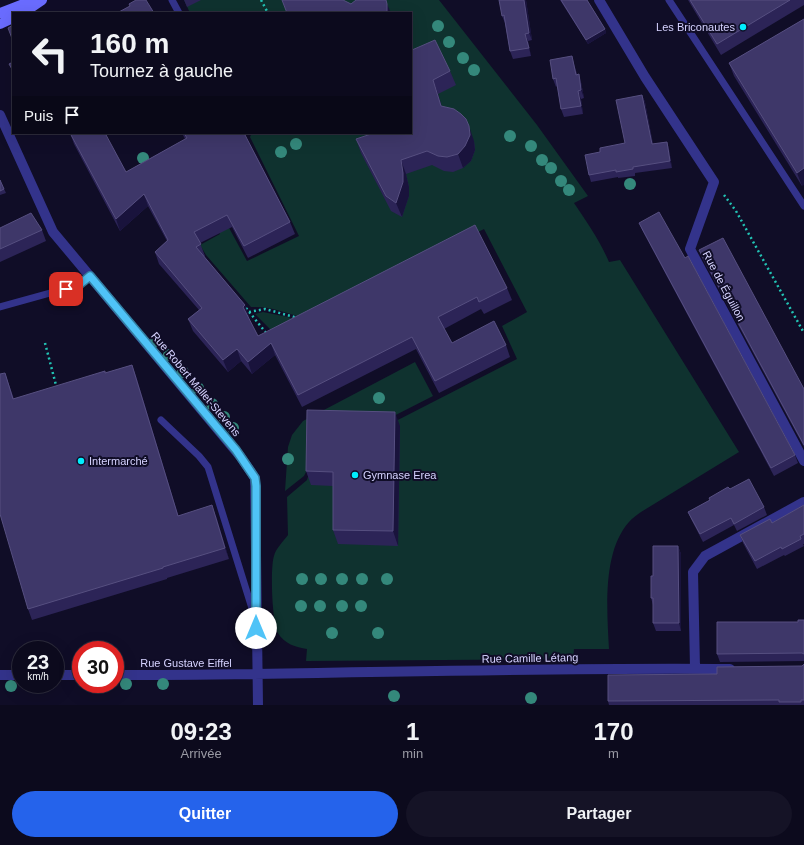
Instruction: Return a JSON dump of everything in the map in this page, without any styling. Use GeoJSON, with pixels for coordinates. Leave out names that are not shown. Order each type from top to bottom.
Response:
{"type":"FeatureCollection","features":[{"type":"Feature","properties":{"kind":"main road"},"geometry":{"type":"LineString","coordinates":[[0,13],[34,0]]}},
{"type":"Feature","properties":{"kind":"main road"},"geometry":{"type":"LineString","coordinates":[[24,12],[42,0]]}},
{"type":"Feature","properties":{"kind":"main road"},"geometry":{"type":"LineString","coordinates":[[0,24],[12,18]]}},
{"type":"Feature","properties":{"kind":"street"},"geometry":{"type":"LineString","coordinates":[[599,0],[645,77],[714,182]]}},
{"type":"Feature","properties":{"kind":"street","name":"Rue Robert Mallet-Stevens"},"geometry":{"type":"LineString","coordinates":[[0,115],[53,232],[236,450],[255,478],[258,705]]}},
{"type":"Feature","properties":{"kind":"street","name":"Rue de Éguillon"},"geometry":{"type":"LineString","coordinates":[[714,182],[690,249],[804,461]]}},
{"type":"Feature","properties":{"kind":"street"},"geometry":{"type":"LineString","coordinates":[[694,668],[693,572],[705,556],[804,502]]}},
{"type":"Feature","properties":{"kind":"street","name":"Rue Camille Létang"},"geometry":{"type":"LineString","coordinates":[[257,674],[694,668],[738,669]]}},
{"type":"Feature","properties":{"kind":"street"},"geometry":{"type":"LineString","coordinates":[[0,675],[12,674]]}},
{"type":"Feature","properties":{"kind":"street","name":"Rue Gustave Eiffel"},"geometry":{"type":"LineString","coordinates":[[124,674],[257,674]]}},
{"type":"Feature","properties":{"kind":"lane"},"geometry":{"type":"LineString","coordinates":[[172,0],[178,12]]}},
{"type":"Feature","properties":{"kind":"lane"},"geometry":{"type":"LineString","coordinates":[[668,0],[804,206]]}},
{"type":"Feature","properties":{"kind":"lane"},"geometry":{"type":"LineString","coordinates":[[0,308],[79,285],[90,276]]}},
{"type":"Feature","properties":{"kind":"lane"},"geometry":{"type":"LineString","coordinates":[[161,420],[199,456],[208,467],[256,624]]}},
{"type":"Feature","properties":{"kind":"path"},"geometry":{"type":"LineString","coordinates":[[261,0],[267,12]]}},
{"type":"Feature","properties":{"kind":"path"},"geometry":{"type":"LineString","coordinates":[[714,182],[736,211],[804,333]]}},
{"type":"Feature","properties":{"kind":"path"},"geometry":{"type":"LineString","coordinates":[[244,306],[269,336]]}},
{"type":"Feature","properties":{"kind":"path"},"geometry":{"type":"LineString","coordinates":[[249,312],[265,309],[304,321]]}},
{"type":"Feature","properties":{"kind":"path"},"geometry":{"type":"LineString","coordinates":[[45,343],[58,390]]}},
{"type":"Feature","properties":{"kind":"green space"},"geometry":{"type":"Polygon","coordinates":[[[184,0],[439,0],[537,125],[588,196],[574,203],[597,239],[609,262],[620,260],[739,452],[641,512],[630,521],[620,535],[614,549],[608,582],[607,617],[609,649],[574,649],[573,659],[306,661],[307,649],[287,642],[278,633],[274,619],[272,595],[272,571],[274,556],[288,535],[287,497],[307,480],[312,464],[517,359],[502,326],[527,312],[484,229],[306,319],[272,309],[251,307],[206,255],[200,245],[220,234],[208,211],[208,189],[247,261],[299,236],[250,137],[252,134],[412,134],[412,12],[190,12],[184,0]]]}},
{"type":"Feature","properties":{"kind":"green space"},"geometry":{"type":"Polygon","coordinates":[[[263,312],[288,317],[300,322],[276,335],[255,314],[263,312]]]}},
{"type":"Feature","properties":{"kind":"green space"},"geometry":{"type":"Polygon","coordinates":[[[415,362],[433,396],[382,422],[308,468],[304,476],[285,491],[288,447],[292,435],[303,421],[415,362]]]}},
{"type":"Feature","properties":{"kind":"building"},"geometry":{"type":"Polygon","coordinates":[[[136,0],[146,0],[153,12],[119,12],[130,6],[129,4],[136,0]]]}},
{"type":"Feature","properties":{"kind":"building"},"geometry":{"type":"Polygon","coordinates":[[[282,0],[343,0],[351,4],[356,0],[386,0],[387,4],[387,12],[287,12],[282,0]]]}},
{"type":"Feature","properties":{"kind":"building"},"geometry":{"type":"Polygon","coordinates":[[[499,0],[524,0],[529,33],[525,34],[529,48],[510,51],[504,15],[502,16],[499,0]]]}},
{"type":"Feature","properties":{"kind":"building"},"geometry":{"type":"Polygon","coordinates":[[[561,0],[587,0],[605,29],[586,40],[561,0]]]}},
{"type":"Feature","properties":{"kind":"building","name":"Les Briconautes"},"geometry":{"type":"Polygon","coordinates":[[[690,0],[790,0],[717,44],[690,0]]]}},
{"type":"Feature","properties":{"kind":"building"},"geometry":{"type":"Polygon","coordinates":[[[804,19],[804,168],[797,173],[729,63],[804,19]]]}},
{"type":"Feature","properties":{"kind":"building"},"geometry":{"type":"Polygon","coordinates":[[[12,26],[12,38],[8,28],[12,26]]]}},
{"type":"Feature","properties":{"kind":"building"},"geometry":{"type":"Polygon","coordinates":[[[435,40],[450,71],[433,80],[441,106],[454,109],[466,119],[469,126],[470,135],[465,146],[458,154],[447,157],[438,156],[427,151],[401,160],[403,182],[396,203],[386,196],[356,139],[371,134],[412,134],[412,50],[435,40]]]}},
{"type":"Feature","properties":{"kind":"building"},"geometry":{"type":"Polygon","coordinates":[[[572,56],[576,75],[579,74],[581,90],[578,91],[581,106],[561,109],[556,78],[553,79],[550,60],[572,56]]]}},
{"type":"Feature","properties":{"kind":"building"},"geometry":{"type":"Polygon","coordinates":[[[12,62],[12,69],[9,64],[12,62]]]}},
{"type":"Feature","properties":{"kind":"building"},"geometry":{"type":"Polygon","coordinates":[[[642,95],[652,144],[667,142],[670,161],[633,167],[633,169],[616,172],[616,170],[589,175],[585,155],[600,152],[600,148],[625,143],[616,100],[642,95]]]}},
{"type":"Feature","properties":{"kind":"building"},"geometry":{"type":"Polygon","coordinates":[[[71,134],[106,134],[126,172],[187,138],[185,134],[245,134],[290,222],[244,246],[227,215],[194,232],[201,244],[196,247],[245,305],[243,307],[258,336],[475,225],[507,288],[479,302],[477,297],[438,317],[452,343],[494,321],[506,345],[435,381],[412,337],[298,395],[271,343],[248,362],[237,349],[223,360],[188,319],[202,308],[155,252],[168,240],[144,194],[116,219],[71,134]]]}},
{"type":"Feature","properties":{"kind":"building"},"geometry":{"type":"Polygon","coordinates":[[[0,180],[4,189],[0,191],[0,180]]]}},
{"type":"Feature","properties":{"kind":"building"},"geometry":{"type":"Polygon","coordinates":[[[659,212],[685,258],[688,256],[795,455],[771,468],[639,223],[659,212]]]}},
{"type":"Feature","properties":{"kind":"building"},"geometry":{"type":"Polygon","coordinates":[[[31,213],[42,230],[0,249],[0,228],[31,213]]]}},
{"type":"Feature","properties":{"kind":"building"},"geometry":{"type":"Polygon","coordinates":[[[723,238],[804,389],[804,445],[699,250],[723,238]]]}},
{"type":"Feature","properties":{"kind":"building","name":"Intermarché"},"geometry":{"type":"Polygon","coordinates":[[[132,365],[178,516],[212,505],[225,548],[28,609],[0,514],[0,374],[5,373],[13,399],[105,371],[105,373],[132,365]]]}},
{"type":"Feature","properties":{"kind":"building","name":"Gymnase Erea"},"geometry":{"type":"Polygon","coordinates":[[[307,410],[395,412],[393,531],[333,530],[333,472],[306,471],[307,410]]]}},
{"type":"Feature","properties":{"kind":"building"},"geometry":{"type":"Polygon","coordinates":[[[749,479],[764,507],[734,524],[731,518],[700,534],[688,512],[710,500],[709,498],[728,487],[730,489],[749,479]]]}},
{"type":"Feature","properties":{"kind":"building"},"geometry":{"type":"Polygon","coordinates":[[[804,505],[804,534],[800,536],[801,539],[782,549],[781,547],[755,561],[740,535],[770,519],[772,523],[804,505]]]}},
{"type":"Feature","properties":{"kind":"building"},"geometry":{"type":"Polygon","coordinates":[[[653,546],[678,546],[679,623],[653,623],[651,576],[653,576],[653,546]]]}},
{"type":"Feature","properties":{"kind":"building"},"geometry":{"type":"Polygon","coordinates":[[[798,620],[804,620],[804,654],[717,654],[717,622],[798,622],[798,620]]]}},
{"type":"Feature","properties":{"kind":"building"},"geometry":{"type":"Polygon","coordinates":[[[804,664],[804,700],[801,700],[801,702],[779,702],[779,700],[608,701],[608,675],[717,674],[717,667],[802,666],[804,664]]]}},
{"type":"Feature","properties":{"kind":"place","name":"Les Briconautes"},"geometry":{"type":"Point","coordinates":[743,27]}},
{"type":"Feature","properties":{"kind":"place","name":"Intermarché"},"geometry":{"type":"Point","coordinates":[81,461]}},
{"type":"Feature","properties":{"kind":"place","name":"Gymnase Erea"},"geometry":{"type":"Point","coordinates":[355,475]}},
{"type":"Feature","properties":{"kind":"route"},"geometry":{"type":"LineString","coordinates":[[66,289],[79,285],[90,276],[236,450],[255,478],[256,628]]}}]}
